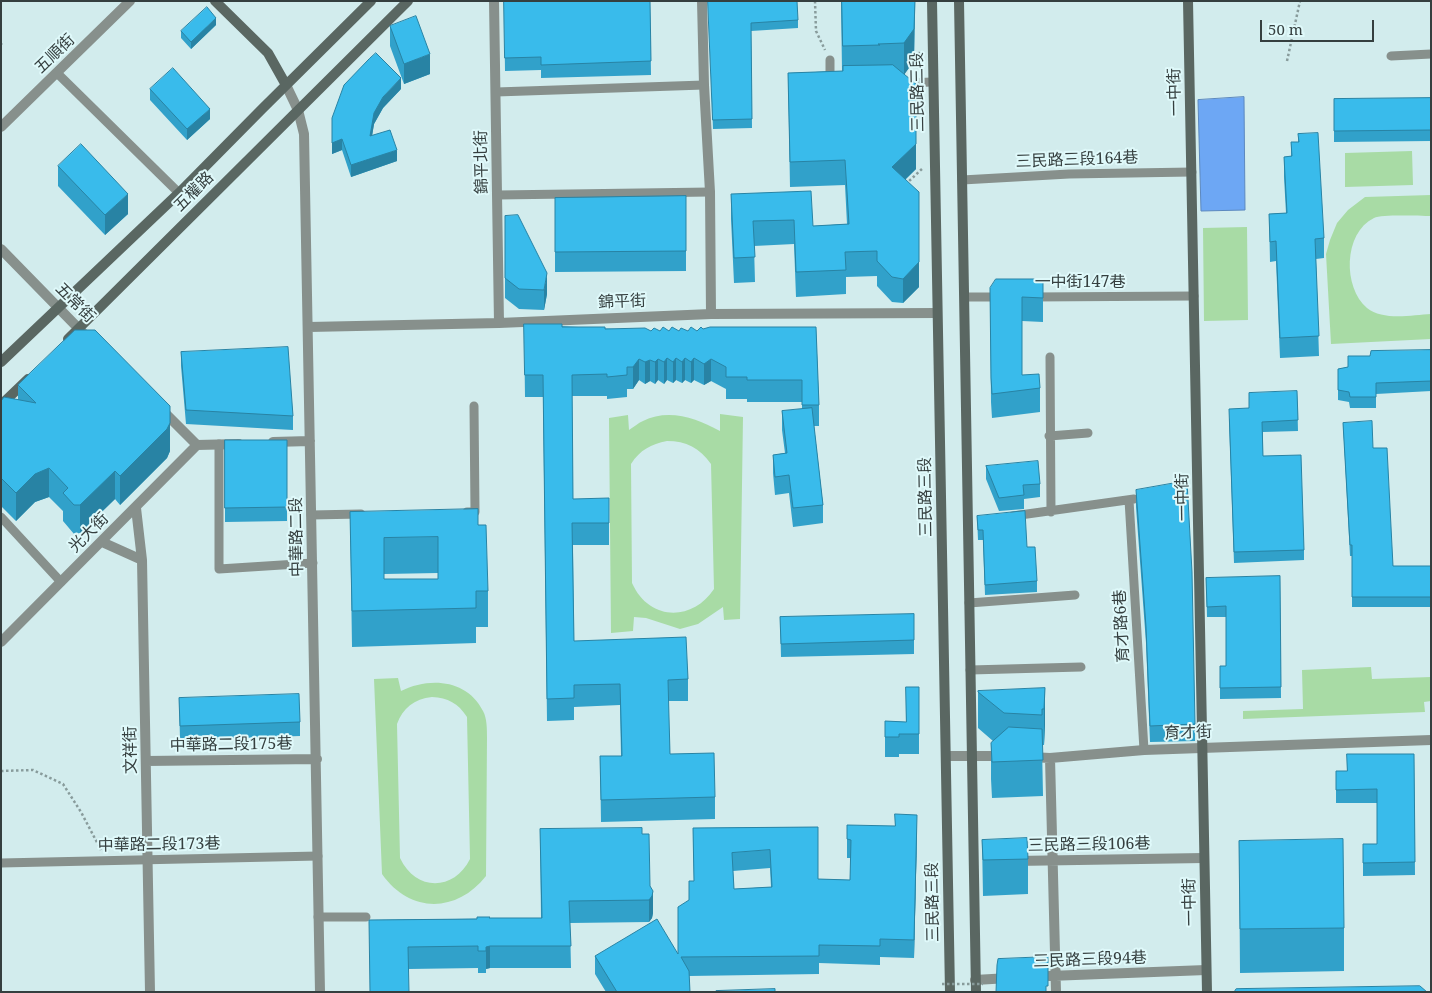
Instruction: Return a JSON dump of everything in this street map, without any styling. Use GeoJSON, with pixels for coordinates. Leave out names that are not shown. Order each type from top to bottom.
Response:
{"type":"FeatureCollection","features":[{"type":"Feature","properties":{"kind":"main road"},"geometry":{"type":"LineString","coordinates":[[215,1],[268,53],[286,85]]}},
{"type":"Feature","properties":{"kind":"main road","name":"五權路"},"geometry":{"type":"LineString","coordinates":[[1,362],[179,193],[371,1]]}},
{"type":"Feature","properties":{"kind":"main road","name":"五權路"},"geometry":{"type":"LineString","coordinates":[[57,350],[408,1]]}},
{"type":"Feature","properties":{"kind":"main road","name":"三民路三段"},"geometry":{"type":"LineString","coordinates":[[932,1],[950,992]]}},
{"type":"Feature","properties":{"kind":"main road"},"geometry":{"type":"LineString","coordinates":[[959,1],[972,521],[969,603],[970,670],[972,755],[978,861],[979,982],[976,992]]}},
{"type":"Feature","properties":{"kind":"main road","name":"一中街"},"geometry":{"type":"LineString","coordinates":[[1188,1],[1194,296],[1193,483],[1202,748],[1207,992]]}},
{"type":"Feature","properties":{"kind":"main road"},"geometry":{"type":"LineString","coordinates":[[1,405],[36,370]]}},
{"type":"Feature","properties":{"kind":"street","name":"五順街"},"geometry":{"type":"LineString","coordinates":[[1,127],[130,1]]}},
{"type":"Feature","properties":{"kind":"street","name":"錦平北街"},"geometry":{"type":"LineString","coordinates":[[494,1],[499,323]]}},
{"type":"Feature","properties":{"kind":"street"},"geometry":{"type":"LineString","coordinates":[[702,1],[704,85],[710,192],[711,314]]}},
{"type":"Feature","properties":{"kind":"street","name":"中華路二段"},"geometry":{"type":"LineString","coordinates":[[286,85],[298,110],[304,134],[320,992]]}},
{"type":"Feature","properties":{"kind":"street","name":"五常街"},"geometry":{"type":"LineString","coordinates":[[1,249],[92,342]]}},
{"type":"Feature","properties":{"kind":"street","name":"錦平街"},"geometry":{"type":"LineString","coordinates":[[309,327],[499,323],[711,314],[938,313]]}},
{"type":"Feature","properties":{"kind":"street"},"geometry":{"type":"LineString","coordinates":[[155,404],[197,445],[246,443]]}},
{"type":"Feature","properties":{"kind":"street"},"geometry":{"type":"LineString","coordinates":[[265,443],[310,441]]}},
{"type":"Feature","properties":{"kind":"street","name":"光大街"},"geometry":{"type":"LineString","coordinates":[[1,642],[197,445]]}},
{"type":"Feature","properties":{"kind":"street","name":"文祥街"},"geometry":{"type":"LineString","coordinates":[[136,508],[142,560],[150,992]]}},
{"type":"Feature","properties":{"kind":"street"},"geometry":{"type":"LineString","coordinates":[[102,542],[142,560]]}},
{"type":"Feature","properties":{"kind":"street","name":"育才街"},"geometry":{"type":"LineString","coordinates":[[946,756],[1050,758],[1144,750],[1431,740]]}},
{"type":"Feature","properties":{"kind":"street"},"geometry":{"type":"LineString","coordinates":[[1050,758],[1056,992]]}},
{"type":"Feature","properties":{"kind":"street","name":"中華路二段175巷"},"geometry":{"type":"LineString","coordinates":[[146,761],[317,759]]}},
{"type":"Feature","properties":{"kind":"street","name":"三民路三段106巷"},"geometry":{"type":"LineString","coordinates":[[1000,861],[1204,858]]}},
{"type":"Feature","properties":{"kind":"street","name":"三民路三段94巷"},"geometry":{"type":"LineString","coordinates":[[1038,977],[1206,970]]}},
{"type":"Feature","properties":{"kind":"street","name":"三民路三段94巷"},"geometry":{"type":"LineString","coordinates":[[979,982],[1020,978]]}},
{"type":"Feature","properties":{"kind":"lane"},"geometry":{"type":"LineString","coordinates":[[1391,56],[1431,54]]}},
{"type":"Feature","properties":{"kind":"lane"},"geometry":{"type":"LineString","coordinates":[[830,60],[830,85],[839,84]]}},
{"type":"Feature","properties":{"kind":"lane"},"geometry":{"type":"LineString","coordinates":[[58,73],[179,193]]}},
{"type":"Feature","properties":{"kind":"lane"},"geometry":{"type":"LineString","coordinates":[[896,83],[933,82]]}},
{"type":"Feature","properties":{"kind":"lane"},"geometry":{"type":"LineString","coordinates":[[496,92],[704,85]]}},
{"type":"Feature","properties":{"kind":"lane","name":"三民路三段164巷"},"geometry":{"type":"LineString","coordinates":[[962,180],[1069,174],[1192,172]]}},
{"type":"Feature","properties":{"kind":"lane"},"geometry":{"type":"LineString","coordinates":[[498,195],[710,192]]}},
{"type":"Feature","properties":{"kind":"lane","name":"一中街147巷"},"geometry":{"type":"LineString","coordinates":[[1025,297],[1194,296]]}},
{"type":"Feature","properties":{"kind":"lane","name":"一中街147巷"},"geometry":{"type":"LineString","coordinates":[[965,297],[1015,297]]}},
{"type":"Feature","properties":{"kind":"lane"},"geometry":{"type":"LineString","coordinates":[[1050,357],[1049,436],[1051,512]]}},
{"type":"Feature","properties":{"kind":"lane"},"geometry":{"type":"LineString","coordinates":[[456,512],[475,512],[474,406]]}},
{"type":"Feature","properties":{"kind":"lane"},"geometry":{"type":"LineString","coordinates":[[1049,436],[1088,433]]}},
{"type":"Feature","properties":{"kind":"lane"},"geometry":{"type":"LineString","coordinates":[[219,444],[218,569],[312,563]]}},
{"type":"Feature","properties":{"kind":"lane"},"geometry":{"type":"LineString","coordinates":[[1005,517],[1147,498]]}},
{"type":"Feature","properties":{"kind":"lane","name":"育才路6巷"},"geometry":{"type":"LineString","coordinates":[[1130,500],[1144,750]]}},
{"type":"Feature","properties":{"kind":"lane"},"geometry":{"type":"LineString","coordinates":[[311,515],[369,514]]}},
{"type":"Feature","properties":{"kind":"lane"},"geometry":{"type":"LineString","coordinates":[[1,517],[62,582]]}},
{"type":"Feature","properties":{"kind":"lane"},"geometry":{"type":"LineString","coordinates":[[969,603],[1075,596]]}},
{"type":"Feature","properties":{"kind":"lane"},"geometry":{"type":"LineString","coordinates":[[970,670],[1081,667]]}},
{"type":"Feature","properties":{"kind":"lane","name":"中華路二段173巷"},"geometry":{"type":"LineString","coordinates":[[1,863],[318,856]]}},
{"type":"Feature","properties":{"kind":"lane"},"geometry":{"type":"LineString","coordinates":[[318,917],[366,917]]}},
{"type":"Feature","properties":{"kind":"path"},"geometry":{"type":"LineString","coordinates":[[815,1],[816,31],[830,60]]}},
{"type":"Feature","properties":{"kind":"path"},"geometry":{"type":"LineString","coordinates":[[1287,61],[1300,1]]}},
{"type":"Feature","properties":{"kind":"path"},"geometry":{"type":"LineString","coordinates":[[910,74],[921,50]]}},
{"type":"Feature","properties":{"kind":"path"},"geometry":{"type":"LineString","coordinates":[[907,191],[906,184],[924,166]]}},
{"type":"Feature","properties":{"kind":"path"},"geometry":{"type":"LineString","coordinates":[[1,771],[33,770],[62,784],[85,819],[100,848],[104,861]]}},
{"type":"Feature","properties":{"kind":"path"},"geometry":{"type":"LineString","coordinates":[[942,984],[979,982]]}},
{"type":"Feature","properties":{"kind":"green space"},"geometry":{"type":"Polygon","coordinates":[[[1412,151],[1413,185],[1345,187],[1345,153],[1412,151]]]}},
{"type":"Feature","properties":{"kind":"green space"},"geometry":{"type":"Polygon","coordinates":[[[1431,195],[1431,216],[1378,217],[1364,225],[1356,236],[1352,248],[1350,275],[1359,299],[1367,308],[1374,312],[1389,316],[1431,314],[1431,339],[1331,344],[1326,254],[1337,223],[1348,210],[1365,197],[1431,195]]]}},
{"type":"Feature","properties":{"kind":"green space"},"geometry":{"type":"Polygon","coordinates":[[[1247,227],[1248,320],[1204,321],[1203,228],[1247,227]]]}},
{"type":"Feature","properties":{"kind":"green space"},"geometry":{"type":"Polygon","coordinates":[[[720,414],[743,417],[740,619],[724,620],[723,607],[698,624],[680,629],[646,618],[634,617],[633,631],[611,633],[609,418],[628,415],[629,430],[653,417],[662,415],[682,416],[702,422],[720,431],[720,414]],[[667,441],[642,451],[631,464],[632,583],[640,596],[649,605],[671,613],[683,612],[694,607],[705,600],[714,589],[711,464],[707,458],[692,446],[680,442],[667,441]]]}},
{"type":"Feature","properties":{"kind":"green space"},"geometry":{"type":"Polygon","coordinates":[[[1371,667],[1372,679],[1431,677],[1431,701],[1424,702],[1425,712],[1243,719],[1243,711],[1303,709],[1302,670],[1371,667]]]}},
{"type":"Feature","properties":{"kind":"green space"},"geometry":{"type":"Polygon","coordinates":[[[398,678],[401,691],[423,684],[435,683],[457,687],[467,692],[476,700],[484,714],[487,724],[486,876],[461,897],[448,902],[434,904],[420,902],[406,896],[393,887],[382,874],[374,679],[398,678]],[[426,698],[410,705],[402,713],[397,724],[400,858],[415,877],[425,882],[435,883],[445,882],[455,877],[463,870],[470,859],[467,717],[456,705],[448,700],[426,698]]]}},
{"type":"Feature","properties":{"kind":"water"},"geometry":{"type":"Polygon","coordinates":[[[1244,97],[1245,210],[1201,211],[1198,100],[1244,97]]]}},
{"type":"Feature","properties":{"kind":"building"},"geometry":{"type":"Polygon","coordinates":[[[504,1],[650,1],[651,61],[541,65],[541,57],[505,58],[504,1]]]}},
{"type":"Feature","properties":{"kind":"building"},"geometry":{"type":"Polygon","coordinates":[[[708,1],[797,1],[798,20],[751,23],[752,119],[713,120],[708,1]]]}},
{"type":"Feature","properties":{"kind":"building"},"geometry":{"type":"Polygon","coordinates":[[[842,1],[915,1],[914,29],[904,43],[843,46],[842,1]]]}},
{"type":"Feature","properties":{"kind":"building"},"geometry":{"type":"Polygon","coordinates":[[[207,7],[216,18],[191,42],[181,31],[207,7]]]}},
{"type":"Feature","properties":{"kind":"building"},"geometry":{"type":"Polygon","coordinates":[[[416,16],[430,54],[404,64],[390,26],[416,16]]]}},
{"type":"Feature","properties":{"kind":"building"},"geometry":{"type":"Polygon","coordinates":[[[376,53],[401,78],[383,97],[374,113],[370,136],[390,130],[397,150],[351,165],[342,139],[332,143],[332,118],[344,85],[376,53]]]}},
{"type":"Feature","properties":{"kind":"building"},"geometry":{"type":"Polygon","coordinates":[[[893,65],[916,84],[916,144],[892,167],[919,192],[919,262],[903,279],[892,277],[877,261],[877,251],[845,252],[846,270],[796,272],[794,220],[753,221],[755,257],[734,258],[731,194],[811,191],[813,226],[849,224],[845,160],[790,162],[788,73],[843,71],[843,66],[893,65]]]}},
{"type":"Feature","properties":{"kind":"building"},"geometry":{"type":"Polygon","coordinates":[[[173,68],[210,109],[187,129],[150,89],[173,68]]]}},
{"type":"Feature","properties":{"kind":"building"},"geometry":{"type":"Polygon","coordinates":[[[1431,98],[1431,130],[1334,131],[1334,99],[1431,98]]]}},
{"type":"Feature","properties":{"kind":"building"},"geometry":{"type":"Polygon","coordinates":[[[1318,133],[1324,238],[1315,239],[1319,336],[1280,338],[1276,241],[1270,242],[1269,214],[1287,213],[1284,157],[1292,156],[1291,142],[1299,142],[1298,134],[1318,133]]]}},
{"type":"Feature","properties":{"kind":"building"},"geometry":{"type":"Polygon","coordinates":[[[81,144],[128,194],[105,215],[58,166],[81,144]]]}},
{"type":"Feature","properties":{"kind":"building"},"geometry":{"type":"Polygon","coordinates":[[[686,196],[686,251],[555,252],[555,198],[686,196]]]}},
{"type":"Feature","properties":{"kind":"building"},"geometry":{"type":"Polygon","coordinates":[[[518,215],[547,273],[544,290],[519,289],[505,278],[505,216],[518,215]]]}},
{"type":"Feature","properties":{"kind":"building"},"geometry":{"type":"Polygon","coordinates":[[[996,279],[1043,279],[1043,298],[1022,297],[1022,375],[1039,374],[1040,388],[992,394],[990,288],[996,279]]]}},
{"type":"Feature","properties":{"kind":"building"},"geometry":{"type":"Polygon","coordinates":[[[524,324],[562,324],[562,327],[605,327],[605,329],[645,328],[651,331],[654,328],[660,331],[663,327],[669,331],[672,327],[679,331],[681,328],[688,331],[691,327],[697,331],[701,327],[703,329],[710,327],[816,327],[819,405],[802,405],[802,380],[747,380],[747,377],[726,377],[726,367],[711,359],[704,364],[694,358],[691,362],[685,358],[682,362],[676,358],[673,362],[667,358],[664,362],[658,359],[655,362],[650,360],[645,362],[639,359],[633,367],[627,367],[627,375],[607,377],[607,374],[572,375],[573,499],[609,498],[609,523],[572,523],[574,641],[686,637],[688,679],[668,680],[670,754],[714,753],[715,797],[601,800],[600,756],[622,756],[620,684],[574,685],[574,698],[547,699],[543,375],[525,375],[524,324]]]}},
{"type":"Feature","properties":{"kind":"building"},"geometry":{"type":"Polygon","coordinates":[[[75,330],[95,330],[170,406],[170,423],[167,429],[120,476],[115,471],[80,505],[74,505],[63,493],[68,488],[49,468],[35,474],[16,493],[1,478],[1,401],[4,397],[36,403],[18,385],[75,330]]]}},
{"type":"Feature","properties":{"kind":"building"},"geometry":{"type":"Polygon","coordinates":[[[288,347],[293,416],[186,410],[181,352],[288,347]]]}},
{"type":"Feature","properties":{"kind":"building"},"geometry":{"type":"Polygon","coordinates":[[[1431,350],[1431,381],[1376,383],[1376,397],[1350,397],[1349,392],[1338,390],[1338,369],[1348,367],[1348,356],[1370,356],[1371,351],[1431,350]]]}},
{"type":"Feature","properties":{"kind":"building"},"geometry":{"type":"Polygon","coordinates":[[[1297,391],[1298,420],[1262,422],[1263,456],[1301,455],[1304,550],[1234,552],[1229,409],[1249,408],[1249,393],[1297,391]]]}},
{"type":"Feature","properties":{"kind":"building"},"geometry":{"type":"Polygon","coordinates":[[[812,408],[823,505],[793,508],[789,475],[775,477],[773,455],[787,453],[782,411],[812,408]]]}},
{"type":"Feature","properties":{"kind":"building"},"geometry":{"type":"Polygon","coordinates":[[[1372,421],[1373,448],[1387,448],[1393,566],[1431,566],[1431,597],[1352,597],[1352,545],[1350,545],[1343,423],[1372,421]]]}},
{"type":"Feature","properties":{"kind":"building"},"geometry":{"type":"Polygon","coordinates":[[[225,440],[287,440],[287,507],[225,508],[225,440]]]}},
{"type":"Feature","properties":{"kind":"building"},"geometry":{"type":"Polygon","coordinates":[[[1038,461],[1040,484],[1023,485],[1024,495],[999,498],[986,466],[1038,461]]]}},
{"type":"Feature","properties":{"kind":"building"},"geometry":{"type":"Polygon","coordinates":[[[1187,481],[1192,572],[1195,724],[1150,726],[1146,627],[1136,490],[1187,481]]]}},
{"type":"Feature","properties":{"kind":"building"},"geometry":{"type":"Polygon","coordinates":[[[478,509],[478,525],[486,525],[488,591],[476,591],[476,608],[352,611],[350,512],[478,509]],[[438,537],[384,538],[384,579],[438,579],[438,537]]]}},
{"type":"Feature","properties":{"kind":"building"},"geometry":{"type":"Polygon","coordinates":[[[1025,511],[1027,547],[1035,547],[1037,581],[985,585],[983,530],[978,530],[977,516],[1025,511]]]}},
{"type":"Feature","properties":{"kind":"building"},"geometry":{"type":"Polygon","coordinates":[[[1280,576],[1281,687],[1220,688],[1220,666],[1226,666],[1226,606],[1207,607],[1206,578],[1280,576]]]}},
{"type":"Feature","properties":{"kind":"building"},"geometry":{"type":"Polygon","coordinates":[[[914,614],[914,640],[781,644],[780,617],[914,614]]]}},
{"type":"Feature","properties":{"kind":"building"},"geometry":{"type":"Polygon","coordinates":[[[906,687],[919,687],[919,734],[899,734],[899,737],[885,737],[885,721],[906,722],[906,687]]]}},
{"type":"Feature","properties":{"kind":"building"},"geometry":{"type":"Polygon","coordinates":[[[1045,688],[1042,715],[1004,713],[978,692],[978,691],[1045,688]]]}},
{"type":"Feature","properties":{"kind":"building"},"geometry":{"type":"Polygon","coordinates":[[[299,694],[300,722],[180,726],[179,698],[299,694]]]}},
{"type":"Feature","properties":{"kind":"building"},"geometry":{"type":"Polygon","coordinates":[[[1009,727],[1042,729],[1043,760],[992,762],[991,743],[1009,727]]]}},
{"type":"Feature","properties":{"kind":"building"},"geometry":{"type":"Polygon","coordinates":[[[1347,754],[1414,754],[1415,862],[1363,863],[1363,844],[1377,844],[1377,789],[1336,790],[1336,771],[1347,771],[1347,754]]]}},
{"type":"Feature","properties":{"kind":"building"},"geometry":{"type":"Polygon","coordinates":[[[895,814],[917,815],[914,940],[880,939],[880,946],[819,945],[819,956],[681,957],[689,971],[690,992],[617,992],[595,956],[657,919],[678,954],[678,907],[689,900],[689,881],[694,881],[693,828],[818,827],[818,879],[850,880],[851,840],[847,839],[847,825],[895,826],[895,814]],[[770,850],[732,853],[734,889],[772,887],[770,850]]]}},
{"type":"Feature","properties":{"kind":"building"},"geometry":{"type":"Polygon","coordinates":[[[642,828],[642,834],[649,834],[650,886],[653,891],[649,900],[569,901],[571,946],[490,946],[486,947],[486,951],[478,951],[478,946],[408,947],[409,992],[370,992],[369,920],[477,919],[477,917],[542,918],[540,829],[642,828]]]}},
{"type":"Feature","properties":{"kind":"building"},"geometry":{"type":"Polygon","coordinates":[[[1027,838],[1028,859],[983,860],[982,840],[1027,838]]]}},
{"type":"Feature","properties":{"kind":"building"},"geometry":{"type":"Polygon","coordinates":[[[1343,839],[1344,928],[1240,929],[1239,841],[1343,839]]]}},
{"type":"Feature","properties":{"kind":"building"},"geometry":{"type":"Polygon","coordinates":[[[1048,957],[1048,986],[1046,986],[1046,992],[996,992],[998,959],[1048,957]]]}},
{"type":"Feature","properties":{"kind":"building"},"geometry":{"type":"Polygon","coordinates":[[[1420,986],[1427,992],[1234,992],[1236,989],[1420,986]]]}},
{"type":"Feature","properties":{"kind":"building"},"geometry":{"type":"Polygon","coordinates":[[[775,989],[775,992],[716,992],[716,991],[775,989]]]}}]}
